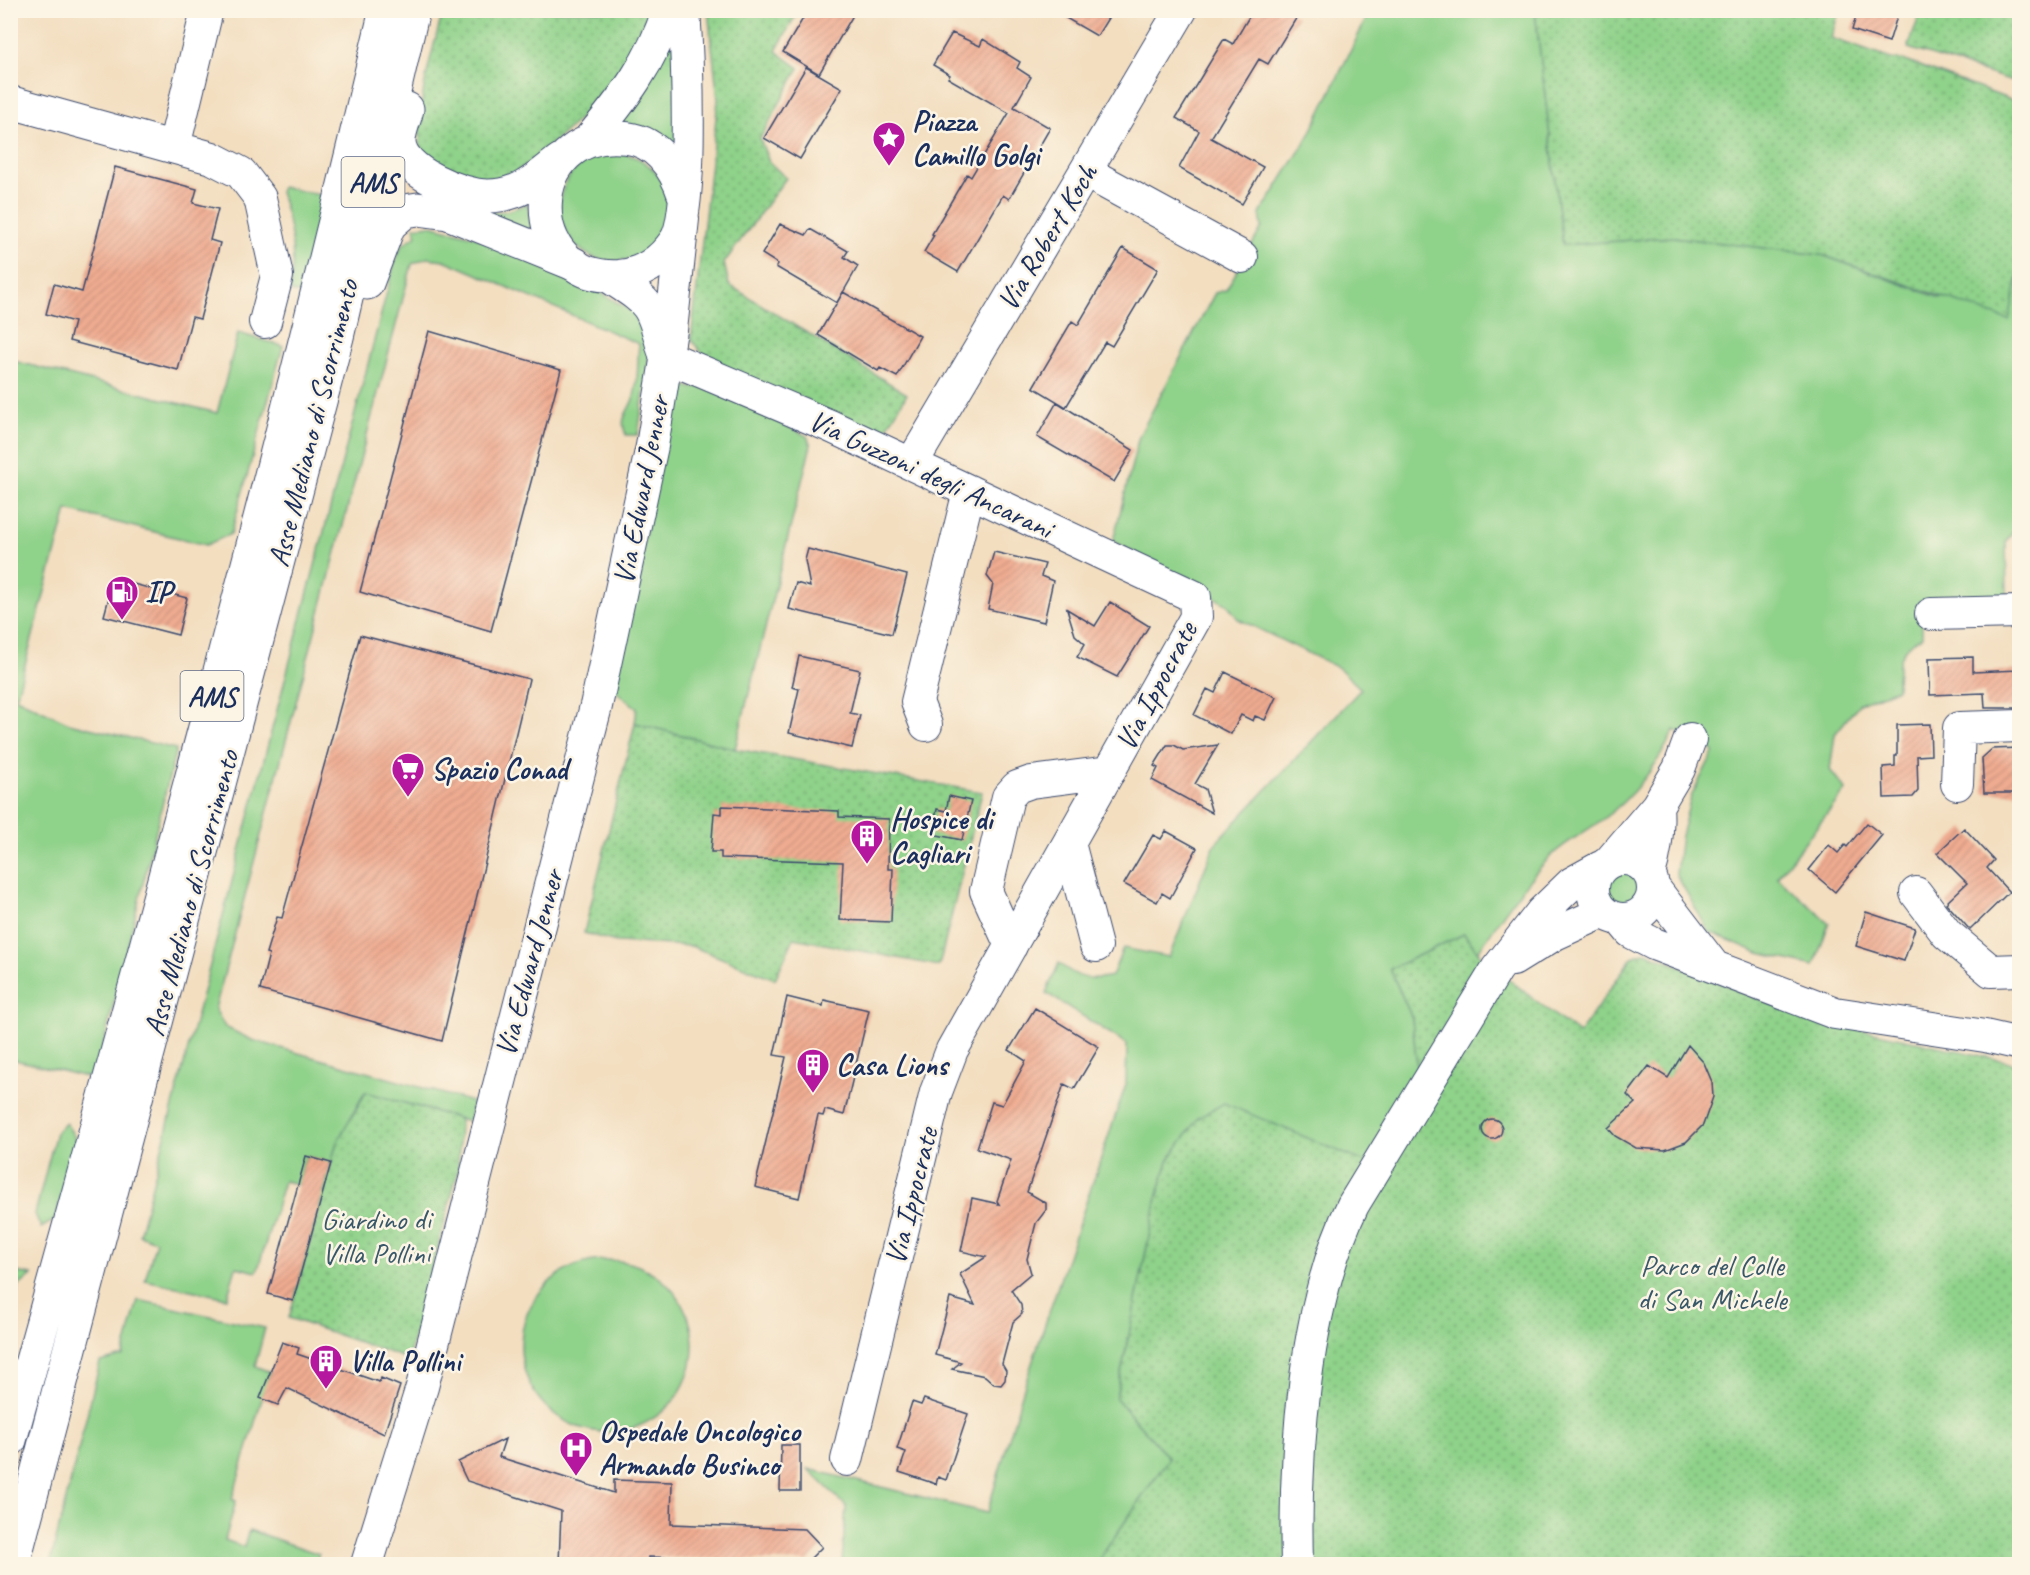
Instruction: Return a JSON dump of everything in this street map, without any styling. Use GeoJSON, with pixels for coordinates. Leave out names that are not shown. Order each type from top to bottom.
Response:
{"type":"FeatureCollection","features":[{"type":"Feature","properties":{"kind":"highway"},"geometry":{"type":"LineString","coordinates":[[403,16],[419,64],[399,142],[408,160],[418,171],[450,188],[488,196],[518,190],[561,160]]}},
{"type":"Feature","properties":{"kind":"highway","name":"Asse Mediano di Scorrimento"},"geometry":{"type":"LineString","coordinates":[[13,1564],[337,337],[403,16]]}},
{"type":"Feature","properties":{"kind":"highway","name":"Asse Mediano di Scorrimento"},"geometry":{"type":"LineString","coordinates":[[10,1440],[184,805],[300,360],[403,16]]}},
{"type":"Feature","properties":{"kind":"highway"},"geometry":{"type":"LineString","coordinates":[[337,337],[371,276],[389,225],[405,211],[418,209],[448,213],[574,264]]}},
{"type":"Feature","properties":{"kind":"highway"},"geometry":{"type":"LineString","coordinates":[[32,1564],[43,1515],[38,1470]]}},
{"type":"Feature","properties":{"kind":"street"},"geometry":{"type":"LineString","coordinates":[[174,147],[207,10]]}},
{"type":"Feature","properties":{"kind":"street","name":"Via Edward Jenner"},"geometry":{"type":"LineString","coordinates":[[588,141],[624,98],[657,41],[668,10]]}},
{"type":"Feature","properties":{"kind":"street","name":"Via Edward Jenner"},"geometry":{"type":"LineString","coordinates":[[367,1564],[422,1387],[596,706],[652,446],[671,330],[683,207],[688,112],[684,10]]}},
{"type":"Feature","properties":{"kind":"street","name":"Via Robert Koch"},"geometry":{"type":"LineString","coordinates":[[912,464],[1181,10]]}},
{"type":"Feature","properties":{"kind":"street"},"geometry":{"type":"LineString","coordinates":[[10,102],[174,147],[233,166],[256,189],[263,207],[277,276],[265,322]]}},
{"type":"Feature","properties":{"kind":"street","name":"Via Edward Jenner"},"geometry":{"type":"LineString","coordinates":[[609,136],[630,138],[649,146],[665,159],[677,176],[683,207],[677,238],[664,255],[648,268],[628,275],[608,276],[590,272],[574,264],[557,248],[547,226],[544,203],[549,180],[561,160],[573,149],[588,141],[609,136]]}},
{"type":"Feature","properties":{"kind":"street"},"geometry":{"type":"LineString","coordinates":[[1086,172],[1242,257]]}},
{"type":"Feature","properties":{"kind":"street","name":"Via Edward Jenner"},"geometry":{"type":"LineString","coordinates":[[608,276],[644,301],[654,313],[665,356]]}},
{"type":"Feature","properties":{"kind":"street","name":"Via Guzzoni degli Ancarani"},"geometry":{"type":"LineString","coordinates":[[665,356],[912,464],[1195,597]]}},
{"type":"Feature","properties":{"kind":"street"},"geometry":{"type":"LineString","coordinates":[[926,725],[917,702],[969,491]]}},
{"type":"Feature","properties":{"kind":"street","name":"Via Ippocrate"},"geometry":{"type":"LineString","coordinates":[[847,1460],[936,1092],[952,1050],[1196,617],[1195,597]]}},
{"type":"Feature","properties":{"kind":"street"},"geometry":{"type":"LineString","coordinates":[[1931,614],[2019,612]]}},
{"type":"Feature","properties":{"kind":"street"},"geometry":{"type":"LineString","coordinates":[[1957,784],[1959,728],[2019,726]]}},
{"type":"Feature","properties":{"kind":"street"},"geometry":{"type":"LineString","coordinates":[[1690,739],[1679,769],[1657,806],[1606,864],[1592,885],[1596,905],[1631,932],[1654,944],[1835,1013],[1985,1036],[2019,1044]]}},
{"type":"Feature","properties":{"kind":"street","name":"Via Ippocrate"},"geometry":{"type":"LineString","coordinates":[[1011,946],[986,891],[1008,797],[1017,787],[1031,782],[1109,772]]}},
{"type":"Feature","properties":{"kind":"street"},"geometry":{"type":"LineString","coordinates":[[1497,969],[1555,934],[1612,916],[1631,919],[1648,907],[1658,837],[1657,806]]}},
{"type":"Feature","properties":{"kind":"street"},"geometry":{"type":"LineString","coordinates":[[1069,843],[1096,945]]}},
{"type":"Feature","properties":{"kind":"street"},"geometry":{"type":"LineString","coordinates":[[1297,1564],[1299,1456],[1308,1375],[1318,1311],[1336,1239],[1353,1205],[1497,969],[1542,912],[1572,883],[1606,864],[1630,859],[1640,863],[1713,965]]}},
{"type":"Feature","properties":{"kind":"street"},"geometry":{"type":"LineString","coordinates":[[1916,893],[1947,934],[1991,971],[2019,970]]}},
{"type":"Feature","properties":{"kind":"green space"},"geometry":{"type":"Polygon","coordinates":[[[443,11],[650,11],[623,72],[580,118],[534,160],[503,180],[479,183],[451,173],[421,153],[422,99],[443,11]]]}},
{"type":"Feature","properties":{"kind":"green space"},"geometry":{"type":"Polygon","coordinates":[[[708,11],[798,11],[776,51],[799,68],[760,139],[769,162],[786,178],[724,263],[729,285],[907,394],[882,436],[713,365],[691,340],[718,100],[708,11]]]}},
{"type":"Feature","properties":{"kind":"green space"},"geometry":{"type":"Polygon","coordinates":[[[1370,11],[1535,11],[1563,245],[1673,237],[1822,255],[1940,298],[2019,266],[2020,523],[2006,541],[2007,599],[1922,606],[1922,637],[1908,646],[1900,658],[1897,689],[1860,703],[1835,734],[1830,770],[1846,790],[1777,877],[1829,923],[1814,966],[1759,953],[1709,932],[1676,874],[1681,836],[1691,797],[1714,751],[1674,730],[1653,768],[1634,791],[1614,811],[1550,857],[1530,879],[1478,952],[1464,934],[1390,969],[1412,1018],[1418,1078],[1367,1163],[1356,1159],[1168,1161],[1157,1198],[1116,1398],[1169,1458],[1096,1564],[842,1564],[846,1506],[808,1469],[987,1513],[1025,1384],[1126,1084],[1127,1044],[1046,993],[1059,963],[1078,975],[1097,978],[1112,976],[1123,948],[1169,957],[1215,844],[1361,689],[1339,668],[1238,619],[1228,605],[1113,541],[1139,436],[1215,293],[1226,290],[1262,227],[1260,214],[1309,136],[1370,11]]]}},
{"type":"Feature","properties":{"kind":"green space"},"geometry":{"type":"Polygon","coordinates":[[[1535,11],[1823,11],[1838,15],[1831,38],[1894,60],[1903,60],[2011,100],[2019,100],[2020,266],[2009,320],[1822,255],[1673,237],[1563,245],[1535,11]]]}},
{"type":"Feature","properties":{"kind":"green space"},"geometry":{"type":"Polygon","coordinates":[[[1921,11],[1993,11],[2019,18],[2019,83],[1908,48],[1921,11]]]}},
{"type":"Feature","properties":{"kind":"green space"},"geometry":{"type":"Polygon","coordinates":[[[675,32],[677,161],[616,127],[675,32]]]}},
{"type":"Feature","properties":{"kind":"green space"},"geometry":{"type":"Polygon","coordinates":[[[614,153],[635,157],[652,169],[664,186],[668,207],[664,228],[652,245],[635,257],[614,261],[593,257],[576,245],[564,228],[560,207],[564,186],[576,169],[593,157],[614,153]]]}},
{"type":"Feature","properties":{"kind":"green space"},"geometry":{"type":"Polygon","coordinates":[[[282,187],[325,196],[303,295],[290,291],[293,252],[290,229],[280,192],[282,187]]]}},
{"type":"Feature","properties":{"kind":"green space"},"geometry":{"type":"Polygon","coordinates":[[[528,204],[532,235],[485,213],[507,211],[528,204]]]}},
{"type":"Feature","properties":{"kind":"green space"},"geometry":{"type":"Polygon","coordinates":[[[430,225],[476,237],[600,292],[641,317],[650,349],[638,435],[626,435],[623,423],[636,390],[639,344],[444,260],[427,258],[412,264],[215,1009],[225,1027],[252,1040],[473,1102],[469,1121],[365,1092],[337,1142],[331,1163],[306,1156],[298,1184],[284,1181],[257,1272],[236,1267],[227,1298],[145,1280],[156,1241],[139,1235],[394,265],[402,245],[417,235],[414,227],[430,225]]]}},
{"type":"Feature","properties":{"kind":"green space"},"geometry":{"type":"Polygon","coordinates":[[[238,333],[283,346],[231,534],[206,545],[67,510],[16,698],[69,723],[176,749],[95,1079],[11,1059],[10,360],[217,413],[238,333]]]}},
{"type":"Feature","properties":{"kind":"green space"},"geometry":{"type":"Polygon","coordinates":[[[681,384],[692,388],[705,385],[807,436],[811,445],[735,749],[635,723],[637,708],[613,689],[676,386],[681,384]]]}},
{"type":"Feature","properties":{"kind":"green space"},"geometry":{"type":"Polygon","coordinates":[[[635,723],[735,749],[982,792],[939,966],[794,938],[775,979],[691,946],[616,942],[584,933],[635,723]]]}},
{"type":"Feature","properties":{"kind":"green space"},"geometry":{"type":"Polygon","coordinates":[[[1623,870],[1637,875],[1642,889],[1637,903],[1623,908],[1609,903],[1604,889],[1609,875],[1623,870]]]}},
{"type":"Feature","properties":{"kind":"green space","name":"Parco del Colle di San Michele"},"geometry":{"type":"Polygon","coordinates":[[[1464,934],[1485,961],[1579,1034],[1632,957],[1646,952],[1801,1016],[2019,1064],[2019,1564],[1096,1564],[1169,1458],[1116,1398],[1157,1198],[1168,1161],[1198,1118],[1224,1103],[1367,1163],[1418,1078],[1412,1018],[1390,969],[1464,934]]]}},
{"type":"Feature","properties":{"kind":"green space","name":"Giardino di Villa Pollini"},"geometry":{"type":"Polygon","coordinates":[[[366,1092],[460,1119],[458,1171],[408,1359],[289,1318],[337,1142],[366,1092]]]}},
{"type":"Feature","properties":{"kind":"green space"},"geometry":{"type":"Polygon","coordinates":[[[66,1123],[77,1141],[55,1220],[41,1228],[35,1214],[56,1132],[66,1123]]]}},
{"type":"Feature","properties":{"kind":"green space"},"geometry":{"type":"Polygon","coordinates":[[[607,1260],[640,1266],[655,1274],[668,1285],[679,1298],[687,1313],[693,1346],[687,1379],[679,1394],[668,1407],[655,1418],[640,1426],[607,1432],[574,1426],[559,1418],[546,1407],[535,1394],[527,1379],[521,1346],[527,1313],[535,1298],[546,1285],[559,1274],[574,1266],[607,1260]]]}},
{"type":"Feature","properties":{"kind":"green space"},"geometry":{"type":"Polygon","coordinates":[[[11,1271],[32,1275],[19,1286],[11,1308],[11,1271]]]}},
{"type":"Feature","properties":{"kind":"green space"},"geometry":{"type":"Polygon","coordinates":[[[138,1300],[265,1328],[255,1366],[270,1372],[232,1499],[236,1501],[225,1540],[244,1547],[249,1530],[319,1554],[315,1564],[50,1564],[100,1362],[123,1356],[138,1300]]]}},
{"type":"Feature","properties":{"kind":"building"},"geometry":{"type":"Polygon","coordinates":[[[808,10],[856,10],[819,74],[783,52],[808,10]]]}},
{"type":"Feature","properties":{"kind":"building"},"geometry":{"type":"Polygon","coordinates":[[[1052,10],[1113,10],[1097,36],[1052,10]]]}},
{"type":"Feature","properties":{"kind":"building"},"geometry":{"type":"Polygon","coordinates":[[[1253,10],[1287,10],[1297,17],[1268,64],[1259,59],[1211,138],[1263,167],[1242,204],[1179,168],[1199,131],[1176,118],[1224,39],[1233,44],[1253,10]]]}},
{"type":"Feature","properties":{"kind":"building"},"geometry":{"type":"Polygon","coordinates":[[[1858,10],[1899,10],[1889,42],[1852,30],[1858,10]]]}},
{"type":"Feature","properties":{"kind":"building"},"geometry":{"type":"Polygon","coordinates":[[[952,33],[980,46],[983,39],[1020,62],[1017,68],[1031,77],[1014,107],[1050,128],[1009,199],[1003,195],[958,272],[924,252],[967,174],[971,177],[1009,113],[948,78],[950,75],[933,65],[952,33]]]}},
{"type":"Feature","properties":{"kind":"building"},"geometry":{"type":"Polygon","coordinates":[[[806,67],[842,88],[800,159],[764,138],[806,67]]]}},
{"type":"Feature","properties":{"kind":"building"},"geometry":{"type":"Polygon","coordinates":[[[115,167],[197,189],[193,203],[218,209],[210,240],[220,243],[200,319],[192,317],[178,370],[69,341],[74,322],[46,314],[54,284],[82,292],[115,167]]]}},
{"type":"Feature","properties":{"kind":"building"},"geometry":{"type":"Polygon","coordinates":[[[780,224],[806,235],[810,229],[848,251],[844,257],[858,266],[837,303],[776,267],[778,264],[762,254],[780,224]]]}},
{"type":"Feature","properties":{"kind":"building"},"geometry":{"type":"Polygon","coordinates":[[[1123,248],[1158,269],[1112,346],[1105,342],[1066,407],[1033,387],[1072,321],[1078,325],[1123,248]]]}},
{"type":"Feature","properties":{"kind":"building"},"geometry":{"type":"Polygon","coordinates":[[[843,292],[920,336],[897,377],[880,368],[878,371],[818,335],[843,292]]]}},
{"type":"Feature","properties":{"kind":"building"},"geometry":{"type":"Polygon","coordinates":[[[429,331],[561,370],[491,631],[360,592],[429,331]]]}},
{"type":"Feature","properties":{"kind":"building"},"geometry":{"type":"Polygon","coordinates":[[[1057,402],[1133,450],[1114,482],[1037,437],[1057,402]]]}},
{"type":"Feature","properties":{"kind":"building"},"geometry":{"type":"Polygon","coordinates":[[[808,549],[907,575],[892,634],[789,609],[796,583],[810,587],[805,560],[808,549]]]}},
{"type":"Feature","properties":{"kind":"building"},"geometry":{"type":"Polygon","coordinates":[[[994,552],[1045,564],[1041,576],[1053,581],[1044,622],[988,609],[993,584],[987,576],[994,552]]]}},
{"type":"Feature","properties":{"kind":"building"},"geometry":{"type":"Polygon","coordinates":[[[114,579],[187,598],[178,635],[104,616],[114,579]]]}},
{"type":"Feature","properties":{"kind":"building"},"geometry":{"type":"Polygon","coordinates":[[[1110,602],[1149,626],[1117,677],[1077,657],[1085,644],[1075,635],[1067,609],[1095,626],[1110,602]]]}},
{"type":"Feature","properties":{"kind":"building","name":"Spazio Conad"},"geometry":{"type":"Polygon","coordinates":[[[360,635],[529,679],[442,1041],[260,990],[269,954],[266,953],[277,917],[282,918],[360,635]]]}},
{"type":"Feature","properties":{"kind":"building"},"geometry":{"type":"Polygon","coordinates":[[[799,656],[860,670],[850,713],[860,715],[852,748],[789,733],[799,689],[792,687],[799,656]]]}},
{"type":"Feature","properties":{"kind":"building"},"geometry":{"type":"Polygon","coordinates":[[[1973,657],[1973,672],[2019,670],[2019,708],[1985,708],[1984,693],[1930,695],[1929,658],[1973,657]]]}},
{"type":"Feature","properties":{"kind":"building"},"geometry":{"type":"Polygon","coordinates":[[[1225,672],[1276,697],[1265,720],[1255,716],[1253,721],[1241,715],[1231,734],[1194,715],[1207,689],[1215,693],[1225,672]]]}},
{"type":"Feature","properties":{"kind":"building"},"geometry":{"type":"Polygon","coordinates":[[[1930,724],[1931,755],[1917,756],[1918,791],[1913,797],[1884,798],[1883,767],[1895,766],[1897,725],[1930,724]]]}},
{"type":"Feature","properties":{"kind":"building"},"geometry":{"type":"Polygon","coordinates":[[[1167,745],[1174,745],[1183,750],[1218,745],[1195,784],[1205,789],[1212,813],[1152,780],[1158,768],[1154,766],[1167,745]]]}},
{"type":"Feature","properties":{"kind":"building"},"geometry":{"type":"Polygon","coordinates":[[[2019,748],[2019,781],[2016,785],[2016,793],[1984,793],[1982,758],[1992,749],[2019,748]]]}},
{"type":"Feature","properties":{"kind":"building"},"geometry":{"type":"Polygon","coordinates":[[[949,796],[971,801],[962,840],[932,834],[937,809],[946,811],[949,796]]]}},
{"type":"Feature","properties":{"kind":"building","name":"Hospice di Cagliari"},"geometry":{"type":"Polygon","coordinates":[[[722,806],[839,811],[839,817],[889,819],[888,869],[893,869],[891,922],[840,920],[843,862],[721,858],[721,852],[711,852],[714,813],[722,814],[722,806]]]}},
{"type":"Feature","properties":{"kind":"building"},"geometry":{"type":"Polygon","coordinates":[[[1867,823],[1882,835],[1835,892],[1809,870],[1829,845],[1838,853],[1845,845],[1847,847],[1867,823]]]}},
{"type":"Feature","properties":{"kind":"building"},"geometry":{"type":"Polygon","coordinates":[[[1964,828],[1994,860],[1987,868],[2009,892],[1970,930],[1946,903],[1967,883],[1937,853],[1964,828]]]}},
{"type":"Feature","properties":{"kind":"building"},"geometry":{"type":"Polygon","coordinates":[[[1166,831],[1197,848],[1170,898],[1162,893],[1157,902],[1124,884],[1153,835],[1161,839],[1166,831]]]}},
{"type":"Feature","properties":{"kind":"building"},"geometry":{"type":"Polygon","coordinates":[[[1866,912],[1915,928],[1904,961],[1856,946],[1866,912]]]}},
{"type":"Feature","properties":{"kind":"building","name":"Casa Lions"},"geometry":{"type":"Polygon","coordinates":[[[787,997],[823,1006],[824,1000],[869,1010],[844,1115],[825,1110],[823,1116],[818,1115],[799,1198],[755,1187],[786,1057],[774,1055],[787,997]]]}},
{"type":"Feature","properties":{"kind":"building"},"geometry":{"type":"Polygon","coordinates":[[[1035,1008],[1099,1047],[1074,1089],[1064,1084],[1027,1192],[1046,1203],[1046,1210],[1036,1223],[1027,1259],[1031,1273],[1011,1290],[1021,1305],[1022,1314],[1013,1322],[1002,1364],[1006,1371],[1005,1380],[1001,1385],[994,1384],[985,1376],[952,1369],[961,1362],[935,1355],[950,1298],[975,1305],[960,1274],[986,1257],[961,1251],[972,1198],[999,1204],[997,1201],[1011,1160],[977,1148],[992,1102],[1002,1105],[1026,1061],[1009,1050],[1035,1008]]]}},
{"type":"Feature","properties":{"kind":"building"},"geometry":{"type":"Polygon","coordinates":[[[1688,1045],[1704,1063],[1712,1082],[1713,1097],[1703,1125],[1686,1142],[1665,1150],[1636,1148],[1615,1136],[1608,1128],[1635,1103],[1627,1095],[1649,1066],[1668,1078],[1688,1045]]]}},
{"type":"Feature","properties":{"kind":"building"},"geometry":{"type":"Polygon","coordinates":[[[1492,1119],[1499,1122],[1502,1129],[1499,1136],[1492,1139],[1485,1136],[1482,1129],[1485,1122],[1492,1119]]]}},
{"type":"Feature","properties":{"kind":"building"},"geometry":{"type":"Polygon","coordinates":[[[306,1156],[331,1163],[293,1301],[268,1294],[306,1156]]]}},
{"type":"Feature","properties":{"kind":"building","name":"Villa Pollini"},"geometry":{"type":"Polygon","coordinates":[[[282,1342],[299,1348],[297,1354],[379,1382],[381,1378],[400,1386],[384,1434],[287,1388],[278,1405],[260,1398],[282,1342]]]}},
{"type":"Feature","properties":{"kind":"building"},"geometry":{"type":"Polygon","coordinates":[[[924,1399],[968,1414],[946,1480],[938,1477],[936,1484],[899,1472],[906,1452],[897,1449],[912,1402],[921,1405],[924,1399]]]}},
{"type":"Feature","properties":{"kind":"building","name":"Ospedale Oncologico Armando Businco"},"geometry":{"type":"Polygon","coordinates":[[[505,1439],[499,1457],[614,1493],[614,1480],[672,1482],[671,1524],[805,1529],[822,1547],[807,1562],[648,1557],[648,1564],[559,1564],[561,1511],[467,1481],[458,1462],[505,1439]]]}},
{"type":"Feature","properties":{"kind":"building"},"geometry":{"type":"Polygon","coordinates":[[[781,1445],[800,1445],[800,1491],[780,1491],[781,1445]]]}},
{"type":"Feature","properties":{"kind":"place","name":"Piazza Camillo Golgi"},"geometry":{"type":"Point","coordinates":[889,167]}},
{"type":"Feature","properties":{"kind":"place","name":"IP"},"geometry":{"type":"Point","coordinates":[122,621]}},
{"type":"Feature","properties":{"kind":"place","name":"Spazio Conad"},"geometry":{"type":"Point","coordinates":[408,798]}},
{"type":"Feature","properties":{"kind":"place","name":"Hospice di Cagliari"},"geometry":{"type":"Point","coordinates":[867,865]}},
{"type":"Feature","properties":{"kind":"place","name":"Casa Lions"},"geometry":{"type":"Point","coordinates":[813,1094]}},
{"type":"Feature","properties":{"kind":"place","name":"Villa Pollini"},"geometry":{"type":"Point","coordinates":[326,1390]}},
{"type":"Feature","properties":{"kind":"place","name":"Ospedale Oncologico Armando Businco"},"geometry":{"type":"Point","coordinates":[576,1477]}}]}
